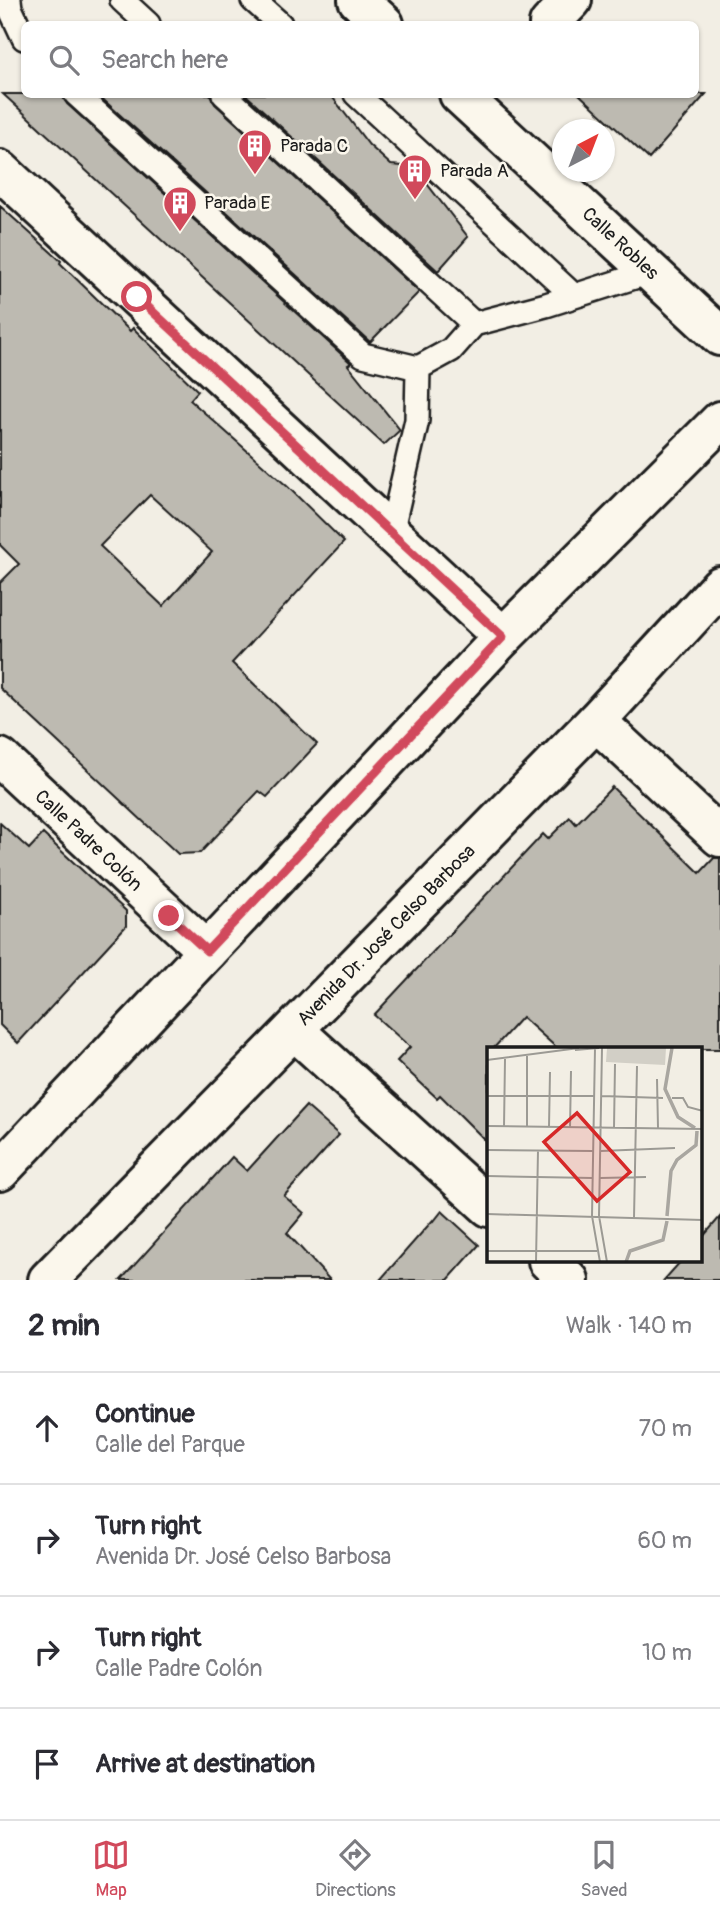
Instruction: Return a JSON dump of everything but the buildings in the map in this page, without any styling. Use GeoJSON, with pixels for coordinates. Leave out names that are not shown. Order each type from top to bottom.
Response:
{"type":"FeatureCollection","features":[{"type":"Feature","properties":{"kind":"main road"},"geometry":{"type":"LineString","coordinates":[[358,0],[381,21]]}},
{"type":"Feature","properties":{"kind":"main road"},"geometry":{"type":"LineString","coordinates":[[552,21],[572,0]]}},
{"type":"Feature","properties":{"kind":"main road","name":"Calle Robles"},"geometry":{"type":"LineString","coordinates":[[472,99],[720,336]]}},
{"type":"Feature","properties":{"kind":"main road"},"geometry":{"type":"LineString","coordinates":[[0,170],[503,637]]}},
{"type":"Feature","properties":{"kind":"main road"},"geometry":{"type":"LineString","coordinates":[[0,1171],[503,637],[720,421]]}},
{"type":"Feature","properties":{"kind":"main road","name":"Avenida Dr. José Celso Barbosa"},"geometry":{"type":"LineString","coordinates":[[48,1280],[596,721],[720,586]]}},
{"type":"Feature","properties":{"kind":"main road"},"geometry":{"type":"LineString","coordinates":[[596,721],[720,837]]}},
{"type":"Feature","properties":{"kind":"main road","name":"Calle Padre Colón"},"geometry":{"type":"LineString","coordinates":[[0,758],[207,951]]}},
{"type":"Feature","properties":{"kind":"main road"},"geometry":{"type":"LineString","coordinates":[[294,1030],[487,1205]]}},
{"type":"Feature","properties":{"kind":"main road"},"geometry":{"type":"LineString","coordinates":[[549,1262],[569,1280]]}},
{"type":"Feature","properties":{"kind":"lane"},"geometry":{"type":"LineString","coordinates":[[9,0],[21,32]]}},
{"type":"Feature","properties":{"kind":"lane"},"geometry":{"type":"LineString","coordinates":[[122,0],[145,21]]}},
{"type":"Feature","properties":{"kind":"lane"},"geometry":{"type":"LineString","coordinates":[[253,0],[277,21]]}},
{"type":"Feature","properties":{"kind":"lane"},"geometry":{"type":"LineString","coordinates":[[80,98],[363,355],[418,369],[451,350],[474,324],[650,272]]}},
{"type":"Feature","properties":{"kind":"lane"},"geometry":{"type":"LineString","coordinates":[[229,98],[474,324]]}},
{"type":"Feature","properties":{"kind":"lane"},"geometry":{"type":"LineString","coordinates":[[360,98],[574,296]]}},
{"type":"Feature","properties":{"kind":"lane"},"geometry":{"type":"LineString","coordinates":[[391,533],[416,420],[418,369]]}},
{"type":"Feature","properties":{"kind":"place","name":"Parada C"},"geometry":{"type":"Point","coordinates":[255,176]}},
{"type":"Feature","properties":{"kind":"place","name":"Parada A"},"geometry":{"type":"Point","coordinates":[415,201]}},
{"type":"Feature","properties":{"kind":"place","name":"Parada E"},"geometry":{"type":"Point","coordinates":[180,233]}},
{"type":"Feature","properties":{"kind":"route"},"geometry":{"type":"LineString","coordinates":[[137,297],[503,637],[207,951],[169,916]]}}]}
